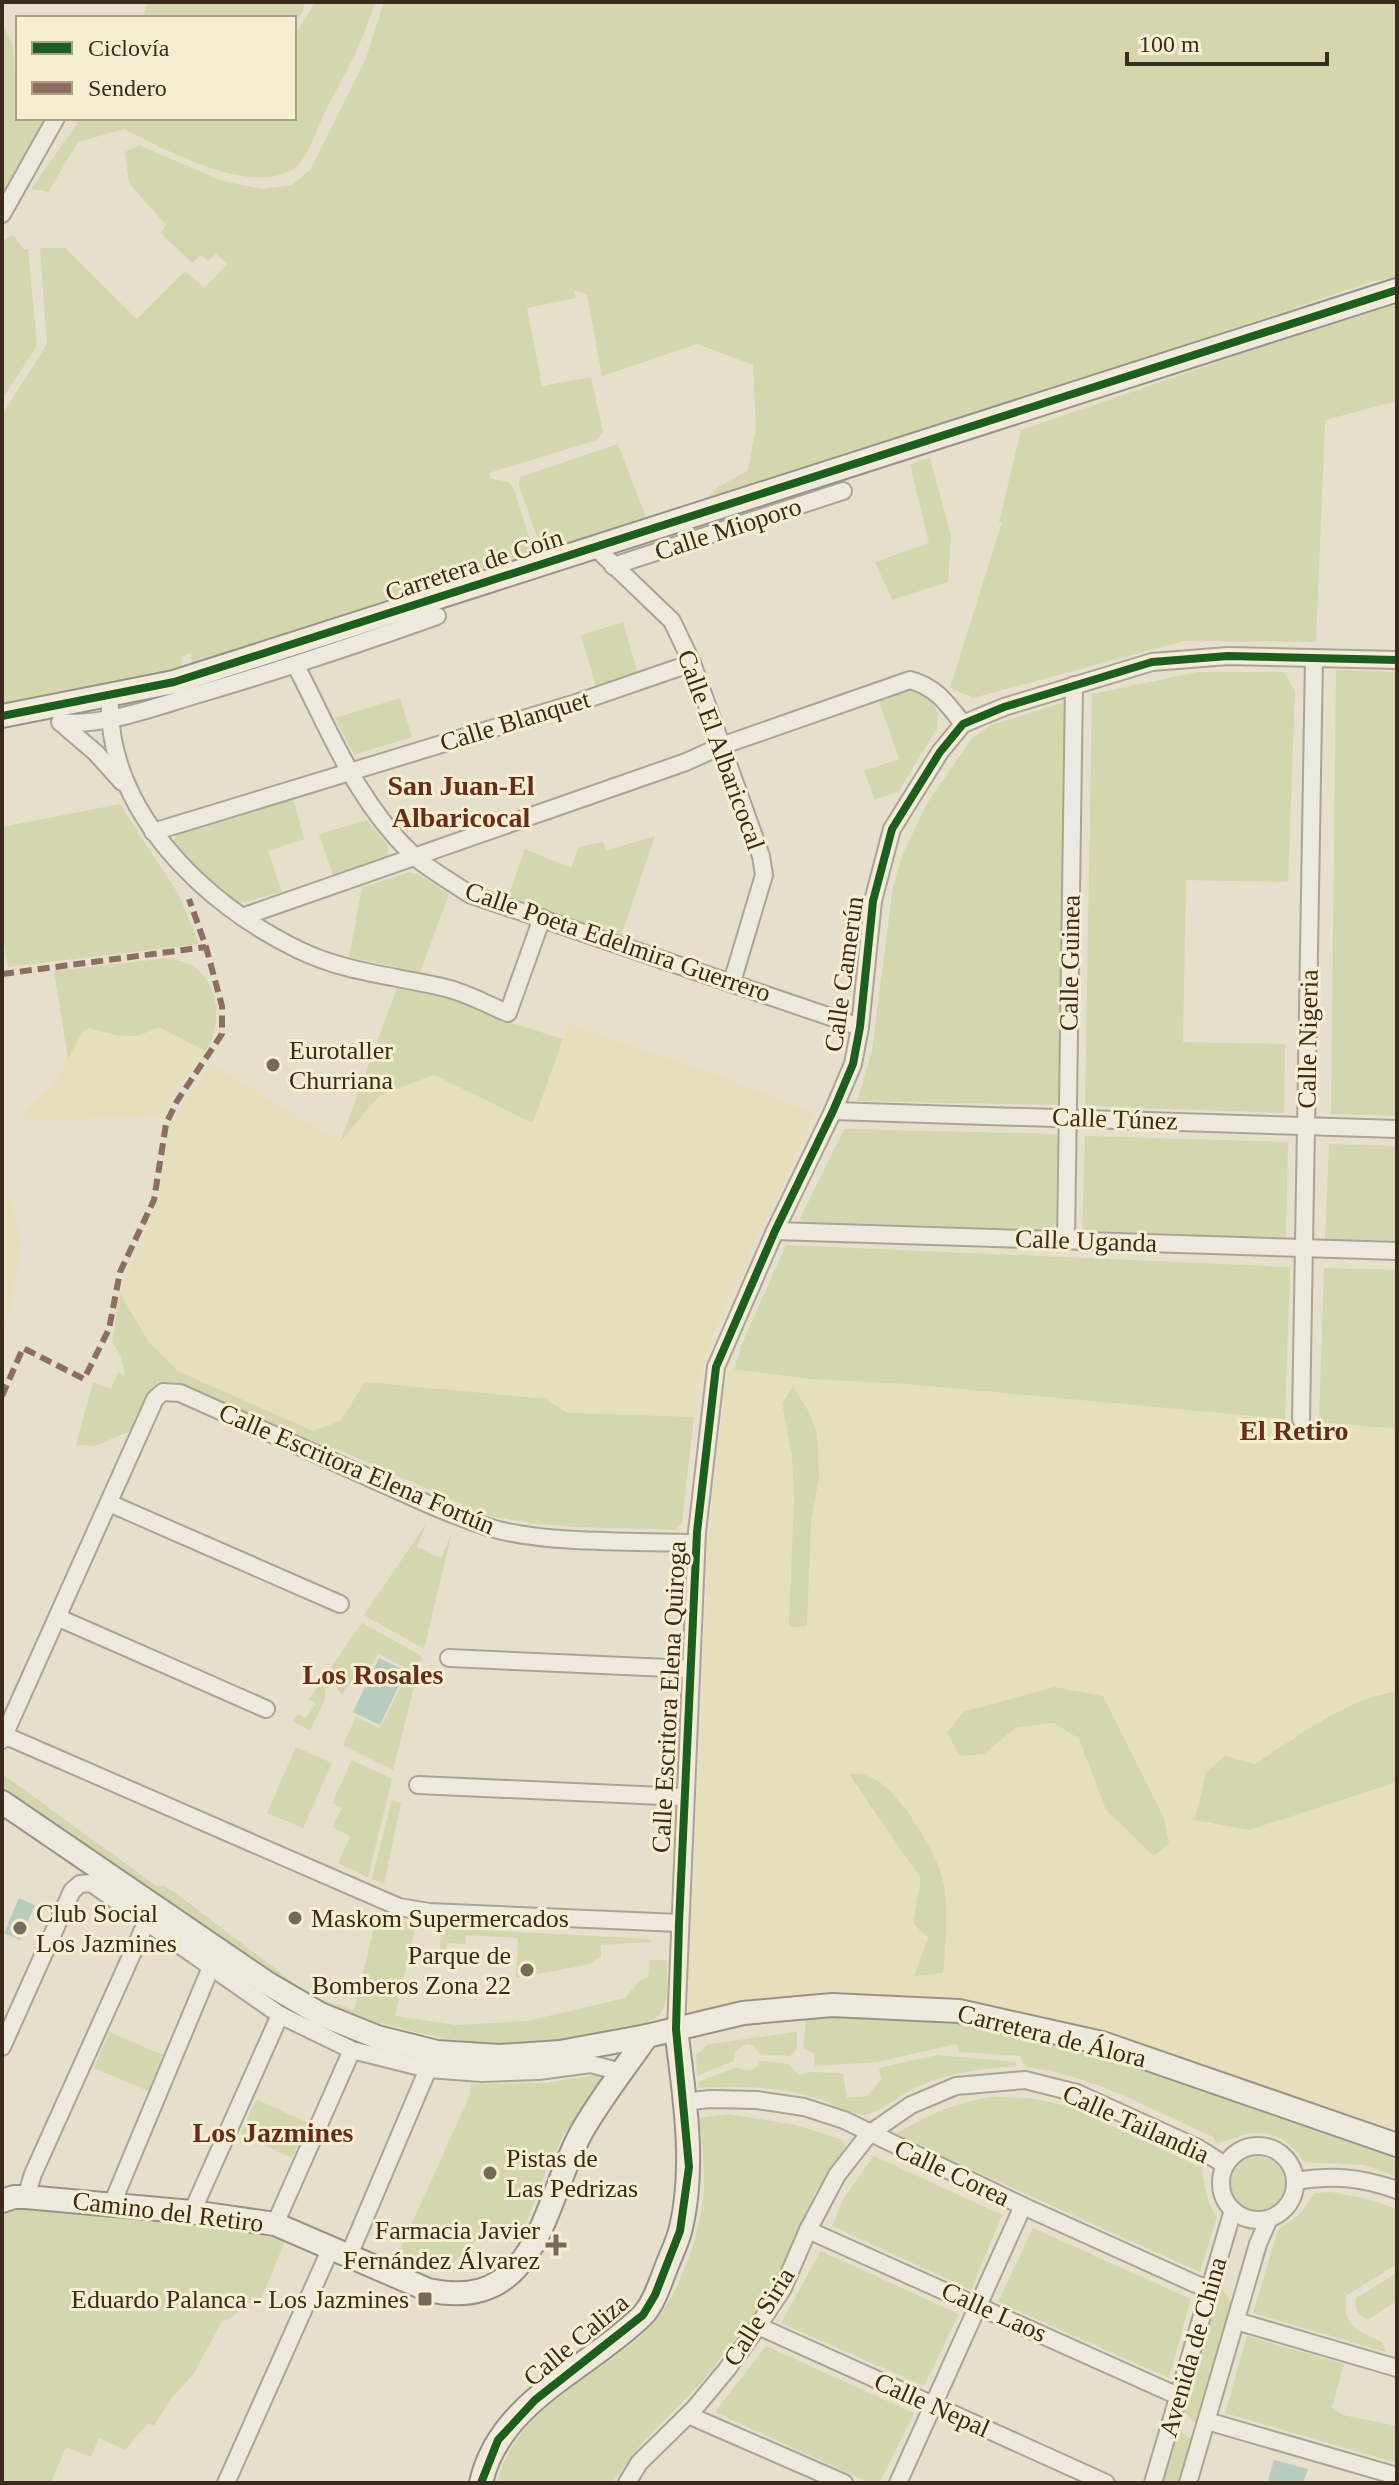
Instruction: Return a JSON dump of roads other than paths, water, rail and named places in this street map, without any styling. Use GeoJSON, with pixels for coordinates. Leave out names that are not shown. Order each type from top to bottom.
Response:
{"type":"FeatureCollection","features":[{"type":"Feature","properties":{"kind":"street"},"geometry":{"type":"LineString","coordinates":[[2,214],[55,120]]}},
{"type":"Feature","properties":{"kind":"street","name":"Carretera de Coín"},"geometry":{"type":"LineString","coordinates":[[60,722],[82,725],[109,707],[174,682],[1397,290]]}},
{"type":"Feature","properties":{"kind":"street","name":"Calle Mioporo"},"geometry":{"type":"LineString","coordinates":[[613,566],[843,491]]}},
{"type":"Feature","properties":{"kind":"street","name":"Calle El Albaricocal"},"geometry":{"type":"LineString","coordinates":[[595,547],[672,621],[692,663],[761,856],[764,875],[732,982]]}},
{"type":"Feature","properties":{"kind":"street","name":"Carretera de Coín"},"geometry":{"type":"LineString","coordinates":[[2,716],[32,711],[163,705],[296,666],[437,616]]}},
{"type":"Feature","properties":{"kind":"street"},"geometry":{"type":"LineString","coordinates":[[242,917],[910,680],[942,695],[963,724],[984,714],[1152,662],[1228,656],[1397,660]]}},
{"type":"Feature","properties":{"kind":"street","name":"Calle Nigeria"},"geometry":{"type":"LineString","coordinates":[[1301,1419],[1314,658]]}},
{"type":"Feature","properties":{"kind":"street","name":"Calle Blanquet"},"geometry":{"type":"LineString","coordinates":[[153,832],[576,703],[692,663]]}},
{"type":"Feature","properties":{"kind":"street","name":"Calle Poeta Edelmira Guerrero"},"geometry":{"type":"LineString","coordinates":[[296,666],[349,772],[376,816],[415,857],[469,894],[860,1027]]}},
{"type":"Feature","properties":{"kind":"street","name":"Calle Guinea"},"geometry":{"type":"LineString","coordinates":[[1066,1240],[1074,685]]}},
{"type":"Feature","properties":{"kind":"street"},"geometry":{"type":"LineString","coordinates":[[109,707],[111,741],[129,789],[153,832],[190,874],[242,917],[299,951],[354,970],[450,989],[508,1013],[542,918]]}},
{"type":"Feature","properties":{"kind":"street"},"geometry":{"type":"LineString","coordinates":[[32,711],[60,722],[96,753],[129,789]]}},
{"type":"Feature","properties":{"kind":"street","name":"Calle Camerún"},"geometry":{"type":"LineString","coordinates":[[716,1367],[853,1064],[860,1027],[873,901],[892,829],[940,752],[963,724]]}},
{"type":"Feature","properties":{"kind":"street","name":"Calle Túnez"},"geometry":{"type":"LineString","coordinates":[[833,1111],[1397,1129]]}},
{"type":"Feature","properties":{"kind":"street","name":"Calle Uganda"},"geometry":{"type":"LineString","coordinates":[[775,1231],[1397,1251]]}},
{"type":"Feature","properties":{"kind":"street","name":"Calle Escritora Elena Quiroga"},"geometry":{"type":"LineString","coordinates":[[676,2029],[696,1543],[716,1367]]}},
{"type":"Feature","properties":{"kind":"street","name":"Calle Escritora Elena Fortún"},"geometry":{"type":"LineString","coordinates":[[109,1503],[155,1399],[163,1392],[180,1393],[466,1520],[542,1537],[696,1543]]}},
{"type":"Feature","properties":{"kind":"street"},"geometry":{"type":"LineString","coordinates":[[340,1604],[109,1503],[4,1738],[399,1907],[429,1912],[679,1923]]}},
{"type":"Feature","properties":{"kind":"street"},"geometry":{"type":"LineString","coordinates":[[59,1618],[266,1709]]}},
{"type":"Feature","properties":{"kind":"street"},"geometry":{"type":"LineString","coordinates":[[449,1658],[690,1669]]}},
{"type":"Feature","properties":{"kind":"street"},"geometry":{"type":"LineString","coordinates":[[418,1785],[685,1797]]}},
{"type":"Feature","properties":{"kind":"street","name":"Carretera de Álora"},"geometry":{"type":"LineString","coordinates":[[2,1802],[267,1983],[320,2014],[377,2037],[437,2052],[499,2056],[560,2052],[647,2036],[743,2013],[832,2005],[959,2011],[1102,2043],[1397,2145]]}},
{"type":"Feature","properties":{"kind":"street"},"geometry":{"type":"LineString","coordinates":[[2,2047],[72,1891],[80,1884],[91,1883],[280,2015],[352,2050],[428,2069],[496,2073],[591,2064],[621,2072]]}},
{"type":"Feature","properties":{"kind":"street"},"geometry":{"type":"LineString","coordinates":[[26,2197],[33,2174],[146,1923]]}},
{"type":"Feature","properties":{"kind":"street"},"geometry":{"type":"LineString","coordinates":[[112,2204],[211,1967]]}},
{"type":"Feature","properties":{"kind":"street"},"geometry":{"type":"LineString","coordinates":[[192,2212],[280,2015]]}},
{"type":"Feature","properties":{"kind":"street","name":"Calle Caliza"},"geometry":{"type":"LineString","coordinates":[[481,2483],[498,2440],[545,2391],[643,2315],[655,2295],[680,2231],[687,2195],[689,2167],[676,2029]]}},
{"type":"Feature","properties":{"kind":"street","name":"Camino del Retiro"},"geometry":{"type":"LineString","coordinates":[[2,2201],[26,2197],[112,2204],[275,2224],[413,2284],[445,2294],[477,2291],[495,2286],[509,2276],[530,2252],[583,2131],[647,2036]]}},
{"type":"Feature","properties":{"kind":"street"},"geometry":{"type":"LineString","coordinates":[[275,2224],[352,2050]]}},
{"type":"Feature","properties":{"kind":"street"},"geometry":{"type":"LineString","coordinates":[[226,2483],[428,2069]]}},
{"type":"Feature","properties":{"kind":"street","name":"Calle Tailandia"},"geometry":{"type":"LineString","coordinates":[[869,2134],[911,2105],[956,2086],[1025,2080],[1077,2093],[1198,2148],[1225,2165]]}},
{"type":"Feature","properties":{"kind":"street","name":"Calle Corea"},"geometry":{"type":"LineString","coordinates":[[684,2102],[757,2100],[804,2107],[844,2120],[1209,2290]]}},
{"type":"Feature","properties":{"kind":"street","name":"Calle Siria"},"geometry":{"type":"LineString","coordinates":[[627,2483],[639,2463],[688,2415],[728,2368],[758,2326],[783,2288],[808,2230],[837,2175],[869,2134]]}},
{"type":"Feature","properties":{"kind":"street"},"geometry":{"type":"LineString","coordinates":[[1250,2146],[1267,2146],[1281,2153],[1292,2166],[1296,2181],[1288,2206],[1268,2221],[1242,2217],[1233,2210],[1223,2197],[1220,2180],[1225,2165],[1236,2152],[1250,2146]]}},
{"type":"Feature","properties":{"kind":"street"},"geometry":{"type":"LineString","coordinates":[[1296,2181],[1324,2176],[1369,2180],[1397,2190]]}},
{"type":"Feature","properties":{"kind":"street"},"geometry":{"type":"LineString","coordinates":[[898,2483],[1023,2206]]}},
{"type":"Feature","properties":{"kind":"street","name":"Avenida de China"},"geometry":{"type":"LineString","coordinates":[[1153,2483],[1233,2210]]}},
{"type":"Feature","properties":{"kind":"street","name":"Avenida de China"},"geometry":{"type":"LineString","coordinates":[[1188,2483],[1258,2244],[1268,2221]]}},
{"type":"Feature","properties":{"kind":"street","name":"Calle Laos"},"geometry":{"type":"LineString","coordinates":[[808,2230],[1178,2396]]}},
{"type":"Feature","properties":{"kind":"street"},"geometry":{"type":"LineString","coordinates":[[1236,2321],[1397,2368]]}},
{"type":"Feature","properties":{"kind":"street","name":"Calle Nepal"},"geometry":{"type":"LineString","coordinates":[[758,2326],[1106,2483]]}},
{"type":"Feature","properties":{"kind":"street"},"geometry":{"type":"LineString","coordinates":[[688,2415],[844,2483]]}},
{"type":"Feature","properties":{"kind":"street"},"geometry":{"type":"LineString","coordinates":[[1207,2421],[1388,2477]]}},
{"type":"Feature","properties":{"kind":"place","name":"Eurotaller Churriana"},"geometry":{"type":"Point","coordinates":[273,1065]}},
{"type":"Feature","properties":{"kind":"place","name":"Maskom Supermercados"},"geometry":{"type":"Point","coordinates":[295,1918]}},
{"type":"Feature","properties":{"kind":"place","name":"Club Social Los Jazmines"},"geometry":{"type":"Point","coordinates":[20,1928]}},
{"type":"Feature","properties":{"kind":"place","name":"Parque de Bomberos Zona 22"},"geometry":{"type":"Point","coordinates":[527,1970]}},
{"type":"Feature","properties":{"kind":"place","name":"Pistas de Las Pedrizas"},"geometry":{"type":"Point","coordinates":[490,2173]}},
{"type":"Feature","properties":{"kind":"place","name":"Farmacia Javier Fernández Álvarez"},"geometry":{"type":"Point","coordinates":[556,2245]}},
{"type":"Feature","properties":{"kind":"place","name":"Eduardo Palanca - Los Jazmines"},"geometry":{"type":"Point","coordinates":[425,2299]}},
{"type":"Feature","properties":{"kind":"district","name":"San Juan-El Albaricocal"},"geometry":{"type":"Point","coordinates":[461,801]}},
{"type":"Feature","properties":{"kind":"district","name":"El Retiro"},"geometry":{"type":"Point","coordinates":[1294,1430]}},
{"type":"Feature","properties":{"kind":"district","name":"Los Rosales"},"geometry":{"type":"Point","coordinates":[373,1674]}},
{"type":"Feature","properties":{"kind":"district","name":"Los Jazmines"},"geometry":{"type":"Point","coordinates":[273,2132]}}]}
